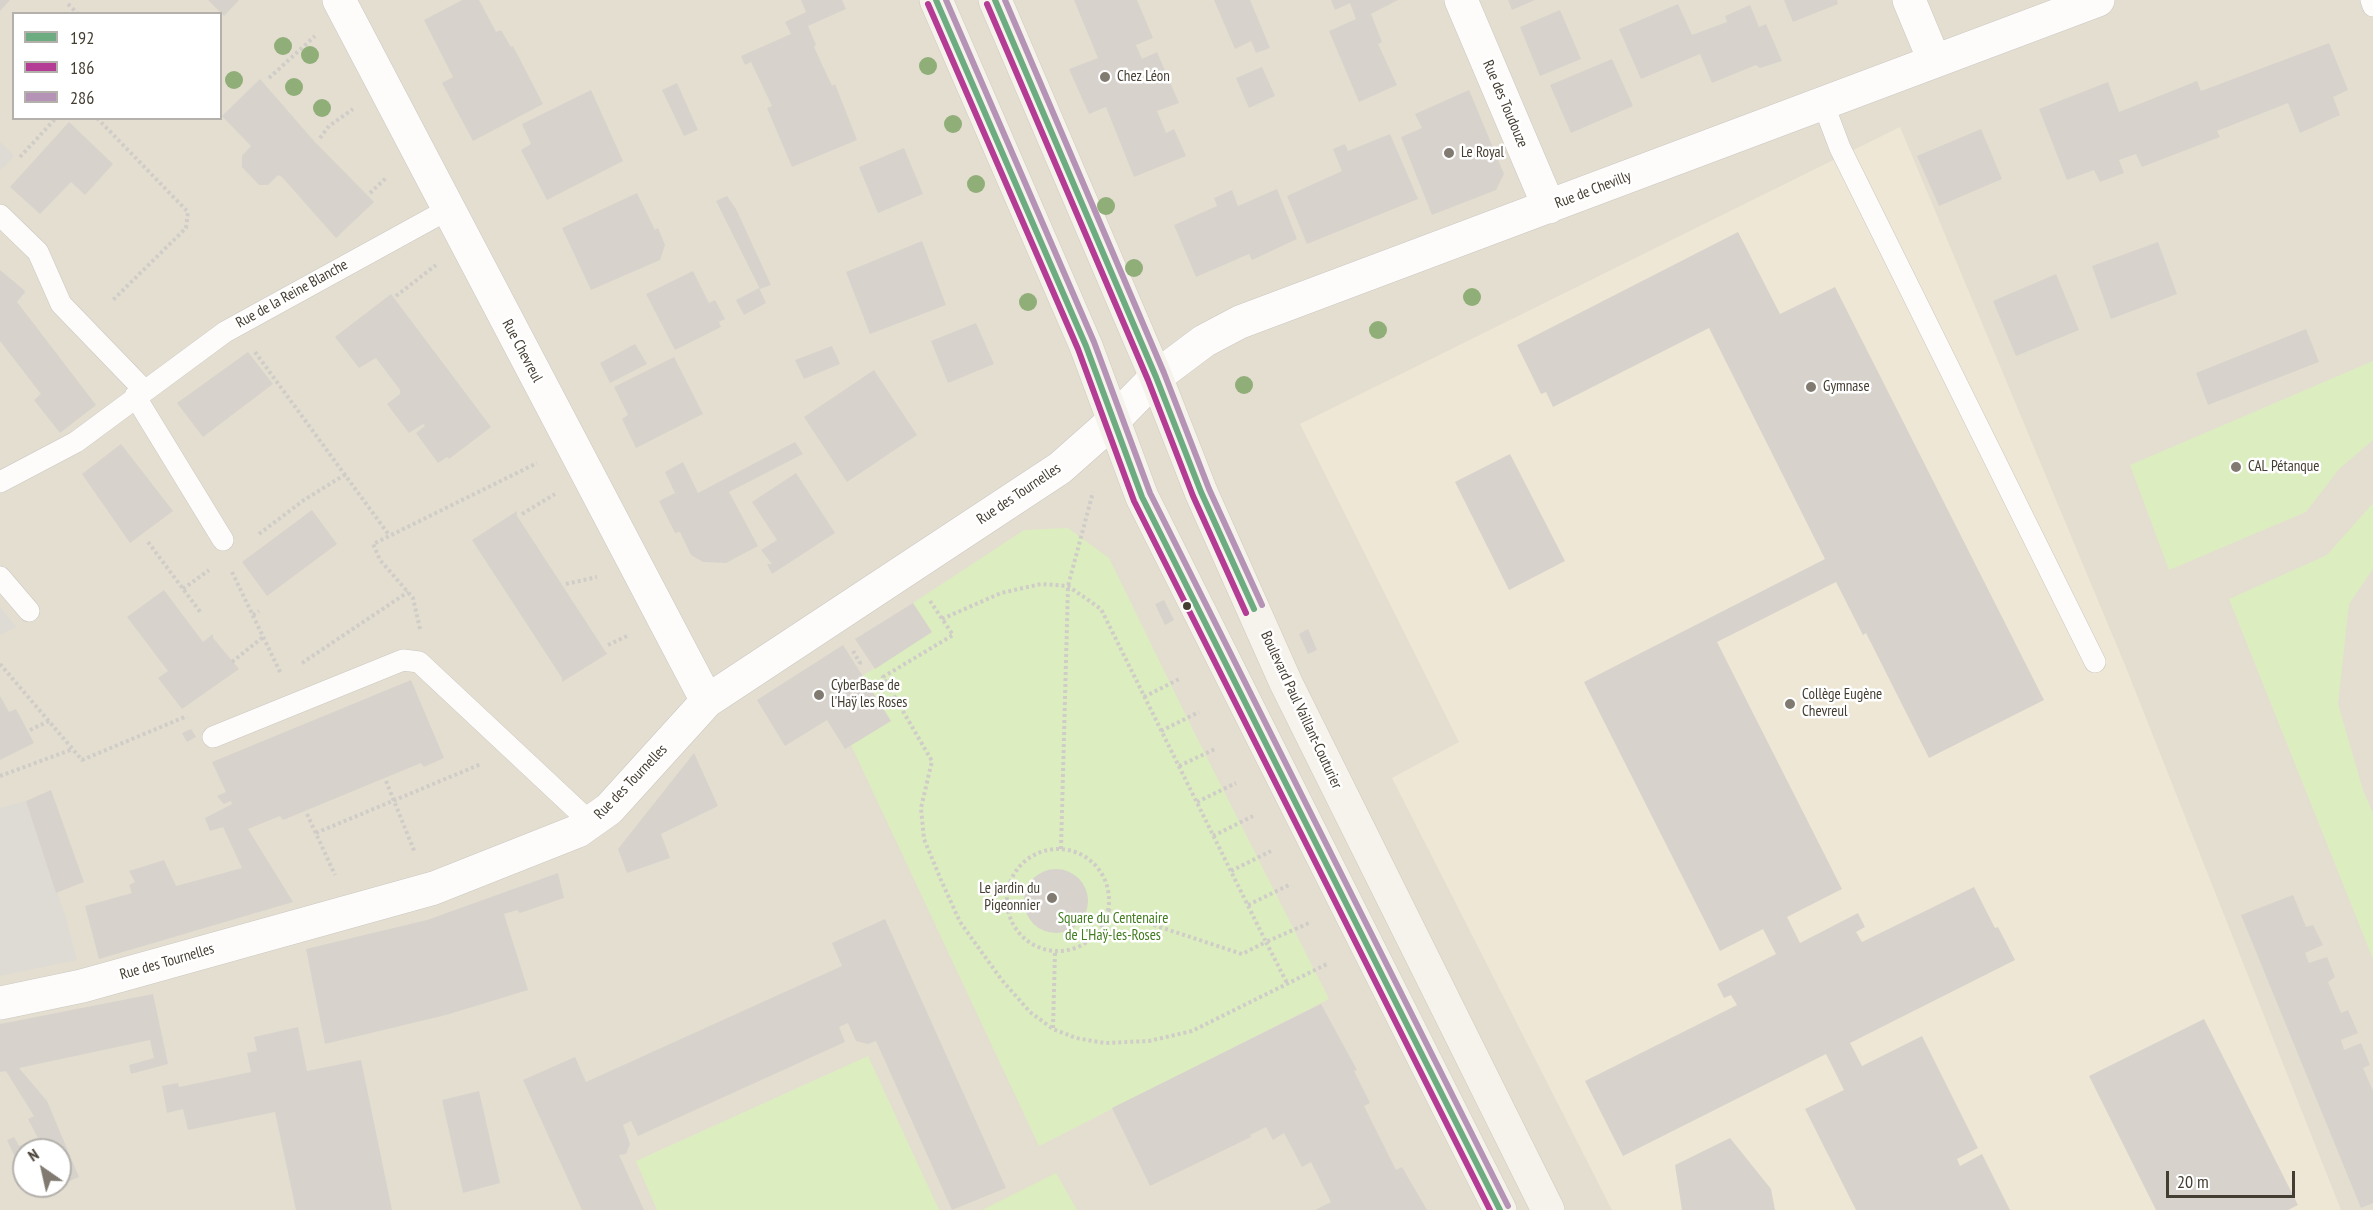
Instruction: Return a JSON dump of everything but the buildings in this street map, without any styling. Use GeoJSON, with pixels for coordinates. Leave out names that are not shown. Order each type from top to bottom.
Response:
{"type":"FeatureCollection","features":[{"type":"Feature","properties":{"kind":"main road"},"geometry":{"type":"LineString","coordinates":[[936,0],[1086,346],[1112,422],[1142,496],[1500,1210]]}},
{"type":"Feature","properties":{"kind":"main road","name":"Boulevard Paul Vaillant-Couturier"},"geometry":{"type":"LineString","coordinates":[[995,0],[1156,377],[1201,492],[1286,683],[1548,1210]]}},
{"type":"Feature","properties":{"kind":"street","name":"Rue Chevreul"},"geometry":{"type":"LineString","coordinates":[[339,0],[447,210],[707,701]]}},
{"type":"Feature","properties":{"kind":"street","name":"Rue des Toudouze"},"geometry":{"type":"LineString","coordinates":[[1461,0],[1549,207]]}},
{"type":"Feature","properties":{"kind":"street"},"geometry":{"type":"LineString","coordinates":[[1909,0],[1934,60]]}},
{"type":"Feature","properties":{"kind":"street","name":"Rue de Chevilly"},"geometry":{"type":"LineString","coordinates":[[1112,422],[1156,377],[1204,341],[1240,322],[2098,0]]}},
{"type":"Feature","properties":{"kind":"street","name":"Rue des Tournelles"},"geometry":{"type":"LineString","coordinates":[[0,1004],[82,986],[434,888],[578,831],[609,809],[707,701],[1060,468],[1112,422]]}},
{"type":"Feature","properties":{"kind":"lane"},"geometry":{"type":"LineString","coordinates":[[2371,0],[2373,6]]}},
{"type":"Feature","properties":{"kind":"lane"},"geometry":{"type":"LineString","coordinates":[[1822,102],[1840,148],[2095,662]]}},
{"type":"Feature","properties":{"kind":"lane","name":"Rue de la Reine Blanche"},"geometry":{"type":"LineString","coordinates":[[0,482],[76,442],[225,332],[447,210]]}},
{"type":"Feature","properties":{"kind":"lane"},"geometry":{"type":"LineString","coordinates":[[0,215],[38,252],[61,304],[140,393],[224,550]]}},
{"type":"Feature","properties":{"kind":"lane"},"geometry":{"type":"LineString","coordinates":[[0,577],[29,611]]}},
{"type":"Feature","properties":{"kind":"lane"},"geometry":{"type":"LineString","coordinates":[[213,738],[403,660],[419,662],[591,823]]}},
{"type":"Feature","properties":{"kind":"path"},"geometry":{"type":"LineString","coordinates":[[68,4],[76,12]]}},
{"type":"Feature","properties":{"kind":"path"},"geometry":{"type":"LineString","coordinates":[[269,78],[322,29]]}},
{"type":"Feature","properties":{"kind":"path"},"geometry":{"type":"LineString","coordinates":[[320,138],[329,126],[360,104]]}},
{"type":"Feature","properties":{"kind":"path"},"geometry":{"type":"LineString","coordinates":[[20,156],[54,120]]}},
{"type":"Feature","properties":{"kind":"path"},"geometry":{"type":"LineString","coordinates":[[99,120],[188,212],[186,228],[112,300]]}},
{"type":"Feature","properties":{"kind":"path"},"geometry":{"type":"LineString","coordinates":[[370,193],[395,171]]}},
{"type":"Feature","properties":{"kind":"path"},"geometry":{"type":"LineString","coordinates":[[396,296],[441,261]]}},
{"type":"Feature","properties":{"kind":"path"},"geometry":{"type":"LineString","coordinates":[[251,346],[389,535]]}},
{"type":"Feature","properties":{"kind":"path"},"geometry":{"type":"LineString","coordinates":[[403,660],[420,631],[413,598],[380,560],[372,544],[543,460]]}},
{"type":"Feature","properties":{"kind":"path"},"geometry":{"type":"LineString","coordinates":[[259,534],[304,500],[346,474]]}},
{"type":"Feature","properties":{"kind":"path"},"geometry":{"type":"LineString","coordinates":[[522,514],[560,491]]}},
{"type":"Feature","properties":{"kind":"path"},"geometry":{"type":"LineString","coordinates":[[1061,849],[1068,585],[1089,508]]}},
{"type":"Feature","properties":{"kind":"path"},"geometry":{"type":"LineString","coordinates":[[148,542],[201,613]]}},
{"type":"Feature","properties":{"kind":"path"},"geometry":{"type":"LineString","coordinates":[[183,589],[224,550],[282,676]]}},
{"type":"Feature","properties":{"kind":"path"},"geometry":{"type":"LineString","coordinates":[[566,584],[602,576]]}},
{"type":"Feature","properties":{"kind":"path"},"geometry":{"type":"LineString","coordinates":[[942,619],[1000,593],[1041,584],[1068,585],[1101,609],[1287,983]]}},
{"type":"Feature","properties":{"kind":"path"},"geometry":{"type":"LineString","coordinates":[[272,680],[282,676],[408,592]]}},
{"type":"Feature","properties":{"kind":"path"},"geometry":{"type":"LineString","coordinates":[[930,600],[953,635],[883,676],[932,761],[921,808],[924,839],[960,922],[1001,979],[1030,1012],[1053,1029],[1076,1038],[1105,1044],[1149,1041],[1192,1031],[1329,963]]}},
{"type":"Feature","properties":{"kind":"path"},"geometry":{"type":"LineString","coordinates":[[253,615],[259,611]]}},
{"type":"Feature","properties":{"kind":"path"},"geometry":{"type":"LineString","coordinates":[[608,645],[632,634]]}},
{"type":"Feature","properties":{"kind":"path"},"geometry":{"type":"LineString","coordinates":[[232,662],[263,638]]}},
{"type":"Feature","properties":{"kind":"path"},"geometry":{"type":"LineString","coordinates":[[0,664],[82,760],[198,711]]}},
{"type":"Feature","properties":{"kind":"path"},"geometry":{"type":"LineString","coordinates":[[1144,697],[1181,678]]}},
{"type":"Feature","properties":{"kind":"path"},"geometry":{"type":"LineString","coordinates":[[1161,731],[1199,712]]}},
{"type":"Feature","properties":{"kind":"path"},"geometry":{"type":"LineString","coordinates":[[30,730],[49,721]]}},
{"type":"Feature","properties":{"kind":"path"},"geometry":{"type":"LineString","coordinates":[[316,833],[492,759],[510,747]]}},
{"type":"Feature","properties":{"kind":"path"},"geometry":{"type":"LineString","coordinates":[[1179,766],[1217,748]]}},
{"type":"Feature","properties":{"kind":"path"},"geometry":{"type":"LineString","coordinates":[[0,776],[73,749]]}},
{"type":"Feature","properties":{"kind":"path"},"geometry":{"type":"LineString","coordinates":[[386,781],[416,857]]}},
{"type":"Feature","properties":{"kind":"path"},"geometry":{"type":"LineString","coordinates":[[1197,802],[1236,783]]}},
{"type":"Feature","properties":{"kind":"path"},"geometry":{"type":"LineString","coordinates":[[307,814],[339,884]]}},
{"type":"Feature","properties":{"kind":"path"},"geometry":{"type":"LineString","coordinates":[[1213,836],[1253,816]]}},
{"type":"Feature","properties":{"kind":"path"},"geometry":{"type":"LineString","coordinates":[[1061,849],[1078,853],[1092,862],[1103,876],[1108,892],[1108,910],[1104,924],[1095,936],[1070,950],[1055,952],[1039,949],[1025,941],[1011,921],[1006,897],[1010,882],[1018,867],[1030,857],[1045,850],[1061,849]]}},
{"type":"Feature","properties":{"kind":"path"},"geometry":{"type":"LineString","coordinates":[[1231,871],[1271,851]]}},
{"type":"Feature","properties":{"kind":"path"},"geometry":{"type":"LineString","coordinates":[[1248,905],[1289,885]]}},
{"type":"Feature","properties":{"kind":"path"},"geometry":{"type":"LineString","coordinates":[[1108,910],[1242,954],[1309,923]]}},
{"type":"Feature","properties":{"kind":"path"},"geometry":{"type":"LineString","coordinates":[[1053,1029],[1055,952]]}},
{"type":"Feature","properties":{"kind":"shaded area"},"geometry":{"type":"Polygon","coordinates":[[[0,0],[2373,0],[2373,1210],[0,1210],[0,0]]]}},
{"type":"Feature","properties":{"kind":"shaded area","name":"Collège Eugène Chevreul"},"geometry":{"type":"Polygon","coordinates":[[[1900,127],[2125,665],[2341,1210],[1612,1210],[1392,778],[1459,742],[1300,424],[1900,127]]]}},
{"type":"Feature","properties":{"kind":"shaded area"},"geometry":{"type":"Polygon","coordinates":[[[0,142],[14,156],[0,171],[0,142]]]}},
{"type":"Feature","properties":{"kind":"shaded area"},"geometry":{"type":"Polygon","coordinates":[[[0,607],[16,627],[0,635],[0,607]]]}},
{"type":"Feature","properties":{"kind":"shaded area"},"geometry":{"type":"Polygon","coordinates":[[[26,801],[65,915],[77,960],[0,976],[0,808],[26,801]]]}},
{"type":"Feature","properties":{"kind":"green space","name":"CAL Pétanque"},"geometry":{"type":"Polygon","coordinates":[[[2373,361],[2373,440],[2339,469],[2306,512],[2169,570],[2130,465],[2373,361]]]}},
{"type":"Feature","properties":{"kind":"green space"},"geometry":{"type":"Polygon","coordinates":[[[2373,503],[2373,569],[2349,604],[2338,704],[2363,790],[2373,813],[2373,959],[2229,599],[2327,555],[2373,503]]]}},
{"type":"Feature","properties":{"kind":"green space","name":"Square du Centenaire de L'Haÿ-les-Roses"},"geometry":{"type":"Polygon","coordinates":[[[1068,528],[1109,558],[1329,999],[1039,1146],[851,745],[891,721],[862,676],[931,632],[913,603],[1024,530],[1068,528]]]}},
{"type":"Feature","properties":{"kind":"green space"},"geometry":{"type":"Polygon","coordinates":[[[868,1056],[939,1210],[657,1210],[636,1161],[868,1056]]]}},
{"type":"Feature","properties":{"kind":"green space"},"geometry":{"type":"Polygon","coordinates":[[[1056,1173],[1077,1210],[982,1210],[1056,1173]]]}},
{"type":"Feature","properties":{"kind":"transit line","name":"192"},"geometry":{"type":"LineString","coordinates":[[936,0],[1086,346],[1142,497],[1500,1210]]}},
{"type":"Feature","properties":{"kind":"transit line","name":"286"},"geometry":{"type":"LineString","coordinates":[[946,0],[1094,342],[1150,493],[1508,1206]]}},
{"type":"Feature","properties":{"kind":"transit line","name":"192"},"geometry":{"type":"LineString","coordinates":[[995,0],[1156,377],[1201,492],[1254,609]]}},
{"type":"Feature","properties":{"kind":"transit line","name":"286"},"geometry":{"type":"LineString","coordinates":[[1005,0],[1164,373],[1209,489],[1262,605]]}},
{"type":"Feature","properties":{"kind":"transit line","name":"186"},"geometry":{"type":"LineString","coordinates":[[928,4],[1078,349],[1134,501],[1490,1210]]}},
{"type":"Feature","properties":{"kind":"transit line","name":"186"},"geometry":{"type":"LineString","coordinates":[[987,4],[1148,380],[1193,496],[1246,613]]}},
{"type":"Feature","properties":{"kind":"place","name":"Chez Léon"},"geometry":{"type":"Point","coordinates":[1105,77]}},
{"type":"Feature","properties":{"kind":"place","name":"Le Royal"},"geometry":{"type":"Point","coordinates":[1449,153]}},
{"type":"Feature","properties":{"kind":"place","name":"Gymnase"},"geometry":{"type":"Point","coordinates":[1811,387]}},
{"type":"Feature","properties":{"kind":"place","name":"CAL Pétanque"},"geometry":{"type":"Point","coordinates":[2236,467]}},
{"type":"Feature","properties":{"kind":"place","name":"CyberBase de l'Haÿ les Roses"},"geometry":{"type":"Point","coordinates":[819,695]}},
{"type":"Feature","properties":{"kind":"place","name":"Collège Eugène Chevreul"},"geometry":{"type":"Point","coordinates":[1790,704]}},
{"type":"Feature","properties":{"kind":"place","name":"Le jardin du Pigeonnier"},"geometry":{"type":"Point","coordinates":[1052,898]}}]}
